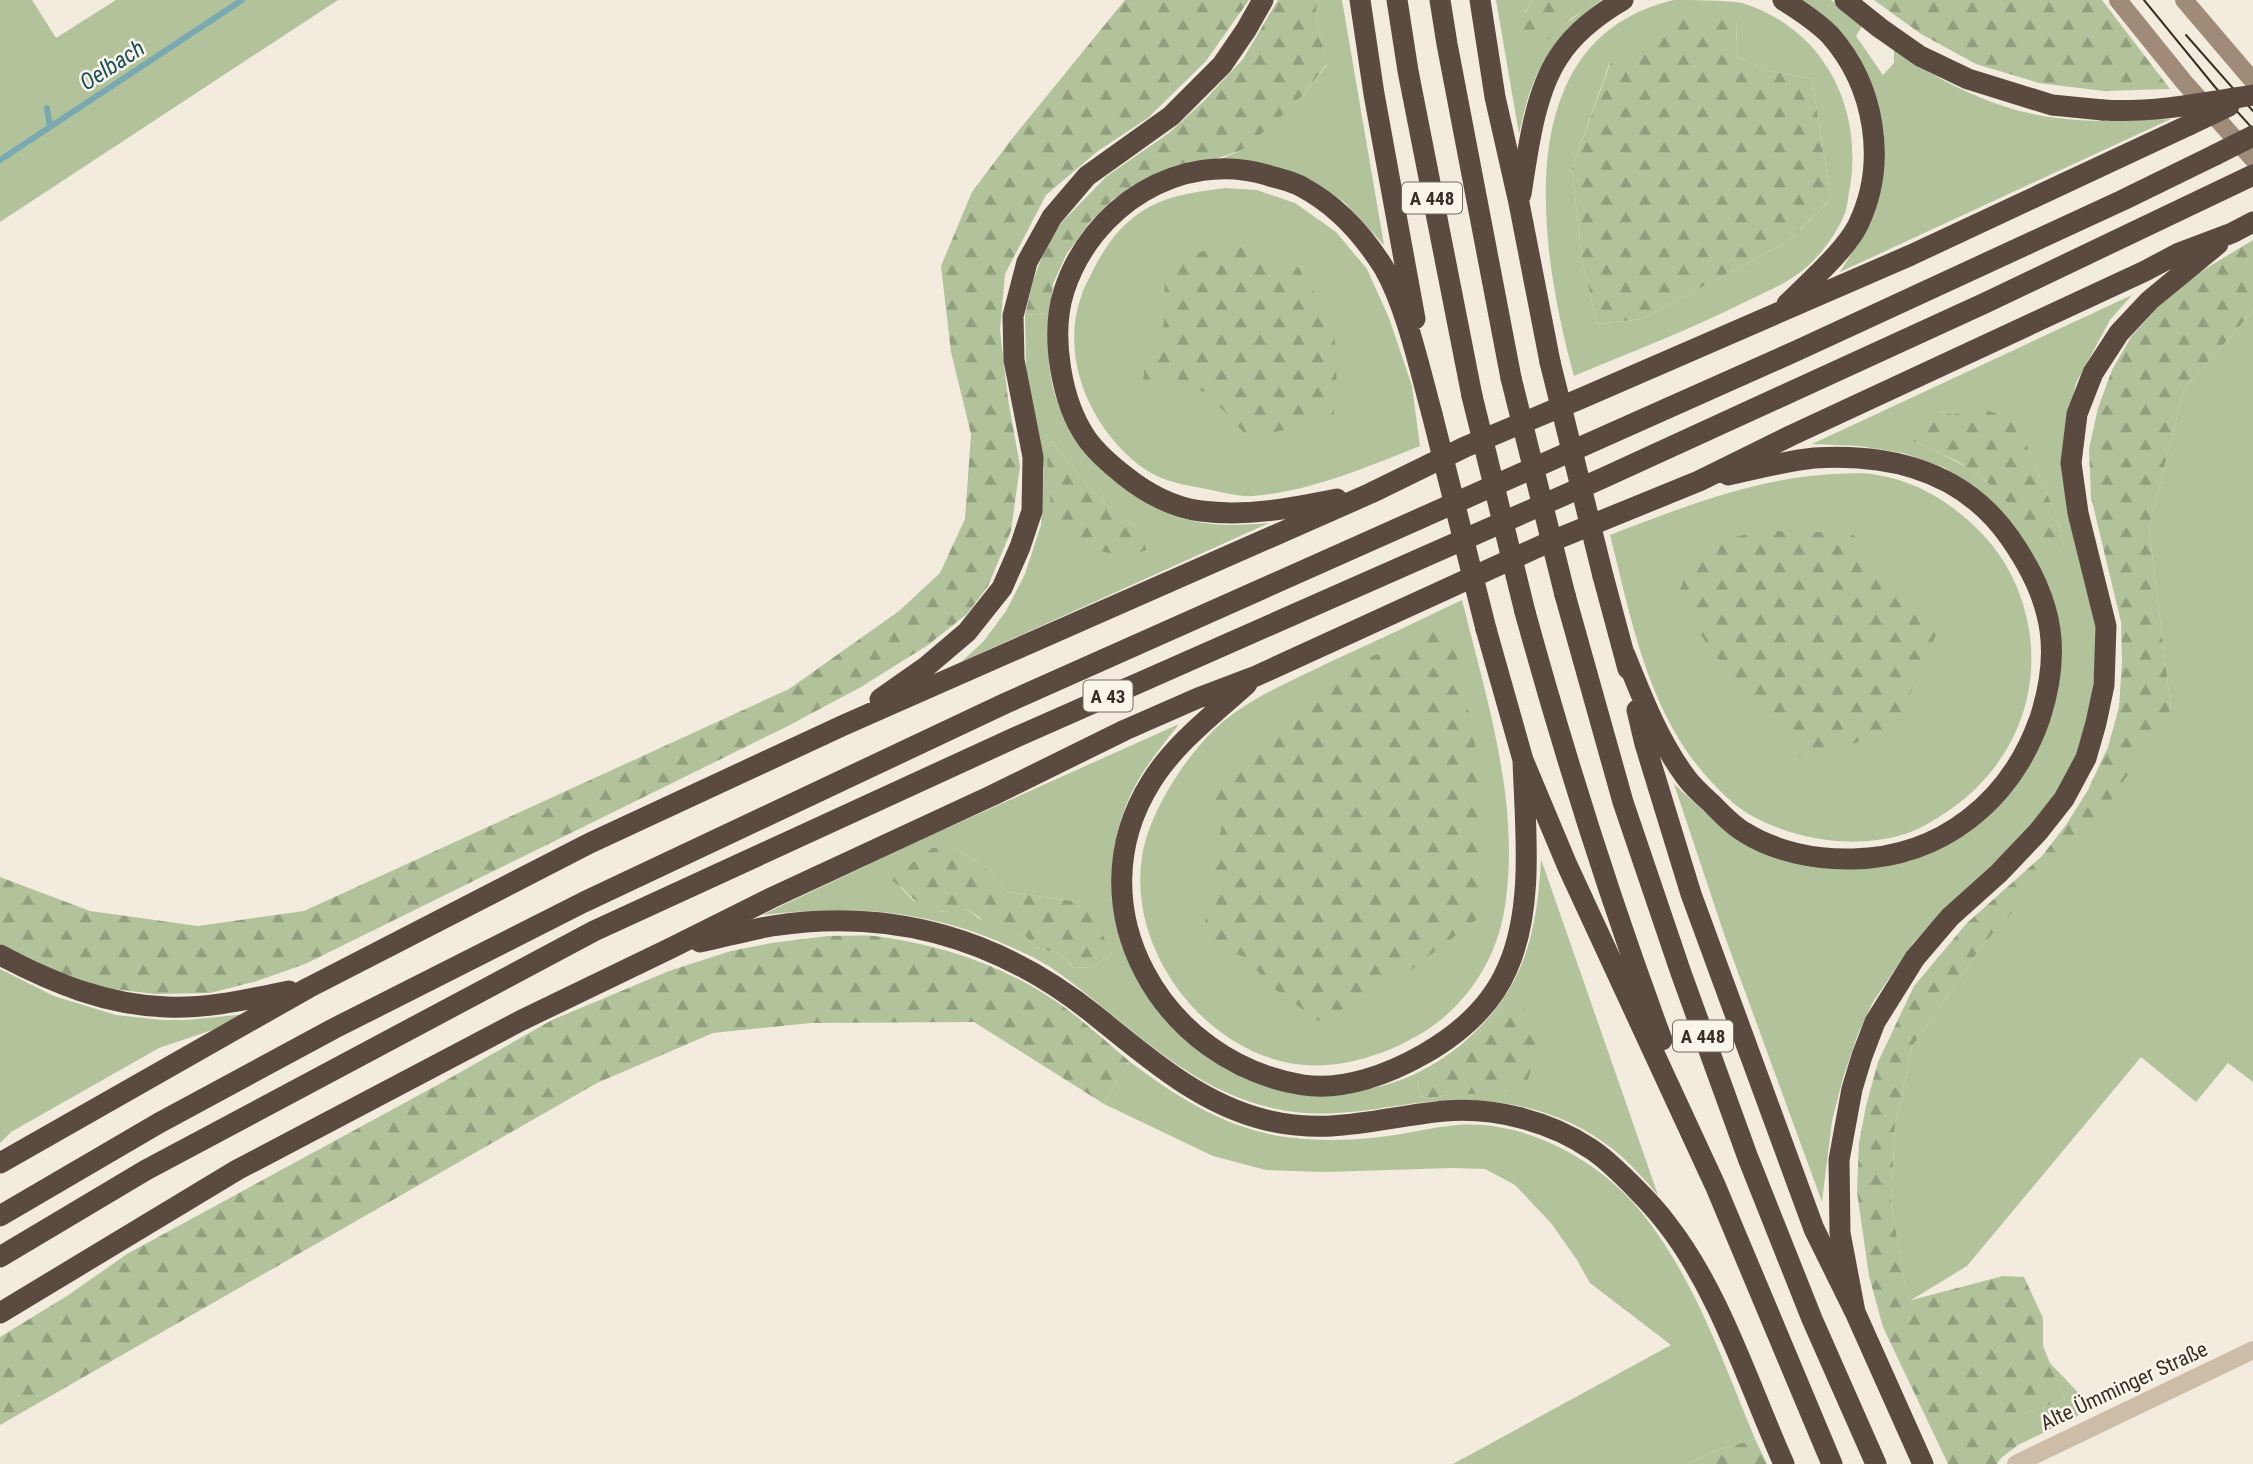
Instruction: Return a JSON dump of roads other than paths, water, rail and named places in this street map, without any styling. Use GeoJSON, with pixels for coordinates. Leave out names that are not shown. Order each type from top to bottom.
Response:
{"type":"FeatureCollection","features":[{"type":"Feature","properties":{"kind":"highway"},"geometry":{"type":"LineString","coordinates":[[844,725],[928,666],[967,632],[1002,588],[1020,547],[1032,511],[1033,457],[1014,360],[1013,316],[1027,262],[1052,217],[1087,176],[1171,116],[1222,65],[1263,0]]}},
{"type":"Feature","properties":{"kind":"highway"},"geometry":{"type":"LineString","coordinates":[[1360,0],[1376,107],[1432,414]]}},
{"type":"Feature","properties":{"kind":"highway","name":"A 448"},"geometry":{"type":"LineString","coordinates":[[1397,0],[1408,71],[1472,396],[1559,738],[1624,937],[1715,1185],[1832,1464]]}},
{"type":"Feature","properties":{"kind":"highway","name":"A 448"},"geometry":{"type":"LineString","coordinates":[[1440,0],[1451,70],[1511,378],[1565,594],[1623,802],[1685,986],[1748,1158],[1811,1319],[1877,1464]]}},
{"type":"Feature","properties":{"kind":"highway"},"geometry":{"type":"LineString","coordinates":[[1480,0],[1495,97],[1550,362],[1645,744],[1691,894],[1814,1230],[1855,1312],[1923,1464]]}},
{"type":"Feature","properties":{"kind":"highway"},"geometry":{"type":"LineString","coordinates":[[1519,203],[1532,129],[1558,57],[1597,17],[1623,0]]}},
{"type":"Feature","properties":{"kind":"highway"},"geometry":{"type":"LineString","coordinates":[[1776,315],[1824,267],[1857,227],[1868,200],[1875,136],[1867,103],[1844,54],[1829,34],[1806,14],[1783,0]]}},
{"type":"Feature","properties":{"kind":"highway"},"geometry":{"type":"LineString","coordinates":[[1845,0],[1920,55],[1968,79],[2052,105],[2128,112],[2173,108],[2253,95]]}},
{"type":"Feature","properties":{"kind":"highway"},"geometry":{"type":"LineString","coordinates":[[0,1163],[308,988],[590,844],[844,725],[1371,493],[1465,447],[1911,255],[2253,95]]}},
{"type":"Feature","properties":{"kind":"highway","name":"A 43"},"geometry":{"type":"LineString","coordinates":[[0,1216],[182,1110],[333,1029],[583,902],[1006,703],[1796,351],[2123,200],[2253,136]]}},
{"type":"Feature","properties":{"kind":"highway"},"geometry":{"type":"LineString","coordinates":[[1371,493],[1247,513],[1199,511],[1161,499],[1139,487],[1112,466],[1087,439],[1073,414],[1058,351],[1063,292],[1078,257],[1099,230],[1132,198],[1161,182],[1198,170],[1248,170],[1301,186],[1325,201],[1366,241],[1385,270],[1401,307],[1432,414],[1486,629],[1523,760],[1567,865],[1715,1185]]}},
{"type":"Feature","properties":{"kind":"highway","name":"A 43"},"geometry":{"type":"LineString","coordinates":[[0,1257],[146,1170],[594,931],[1014,738],[1640,461],[1986,303],[2246,179]]}},
{"type":"Feature","properties":{"kind":"highway"},"geometry":{"type":"LineString","coordinates":[[0,1313],[237,1170],[520,1021],[771,898],[1125,730],[1256,676],[1547,543],[1699,481],[2179,253],[2244,227]]}},
{"type":"Feature","properties":{"kind":"highway"},"geometry":{"type":"LineString","coordinates":[[1855,1312],[1840,1233],[1839,1160],[1852,1089],[1875,1022],[1915,958],[1950,917],[1999,873],[2038,832],[2064,799],[2086,758],[2096,723],[2104,685],[2106,626],[2078,513],[2071,463],[2077,414],[2093,373],[2119,333],[2150,300],[2244,227]]}},
{"type":"Feature","properties":{"kind":"highway"},"geometry":{"type":"LineString","coordinates":[[1625,655],[1656,730],[1686,778],[1720,813],[1744,832],[1779,848],[1807,856],[1849,859],[1899,855],[1947,833],[1966,822],[1990,802],[2008,781],[2034,734],[2051,678],[2047,612],[2023,557],[1992,514],[1964,492],[1940,478],[1904,465],[1863,457],[1811,458],[1699,481]]}},
{"type":"Feature","properties":{"kind":"highway"},"geometry":{"type":"LineString","coordinates":[[1256,676],[1175,751],[1151,782],[1134,814],[1125,841],[1121,873],[1127,928],[1139,965],[1162,1001],[1187,1028],[1222,1055],[1265,1075],[1304,1085],[1339,1085],[1371,1078],[1405,1065],[1441,1045],[1470,1022],[1492,995],[1507,970],[1518,939],[1523,907],[1523,760]]}},
{"type":"Feature","properties":{"kind":"highway"},"geometry":{"type":"LineString","coordinates":[[671,948],[773,926],[823,922],[892,924],[933,931],[1001,955],[1033,972],[1063,991],[1156,1065],[1217,1102],[1265,1119],[1301,1126],[1338,1127],[1447,1111],[1483,1111],[1526,1119],[1558,1131],[1591,1149],[1621,1173],[1668,1225],[1726,1327],[1784,1464]]}},
{"type":"Feature","properties":{"kind":"highway"},"geometry":{"type":"LineString","coordinates":[[0,955],[65,986],[94,996],[167,1007],[203,1005],[308,988]]}},
{"type":"Feature","properties":{"kind":"main road"},"geometry":{"type":"LineString","coordinates":[[2118,0],[2253,159]]}},
{"type":"Feature","properties":{"kind":"main road"},"geometry":{"type":"LineString","coordinates":[[2184,0],[2253,81]]}},
{"type":"Feature","properties":{"kind":"street","name":"Alte Ümminger Straße"},"geometry":{"type":"LineString","coordinates":[[2016,1464],[2253,1350]]}},
{"type":"Feature","properties":{"kind":"waterway","name":"Oelbach"},"geometry":{"type":"LineString","coordinates":[[0,160],[242,0]]}},
{"type":"Feature","properties":{"kind":"waterway"},"geometry":{"type":"LineString","coordinates":[[47,108],[50,127]]}},
{"type":"Feature","properties":{"kind":"tram line"},"geometry":{"type":"LineString","coordinates":[[2144,0],[2253,129]]}},
{"type":"Feature","properties":{"kind":"tram line"},"geometry":{"type":"LineString","coordinates":[[2186,35],[2253,111]]}}]}
